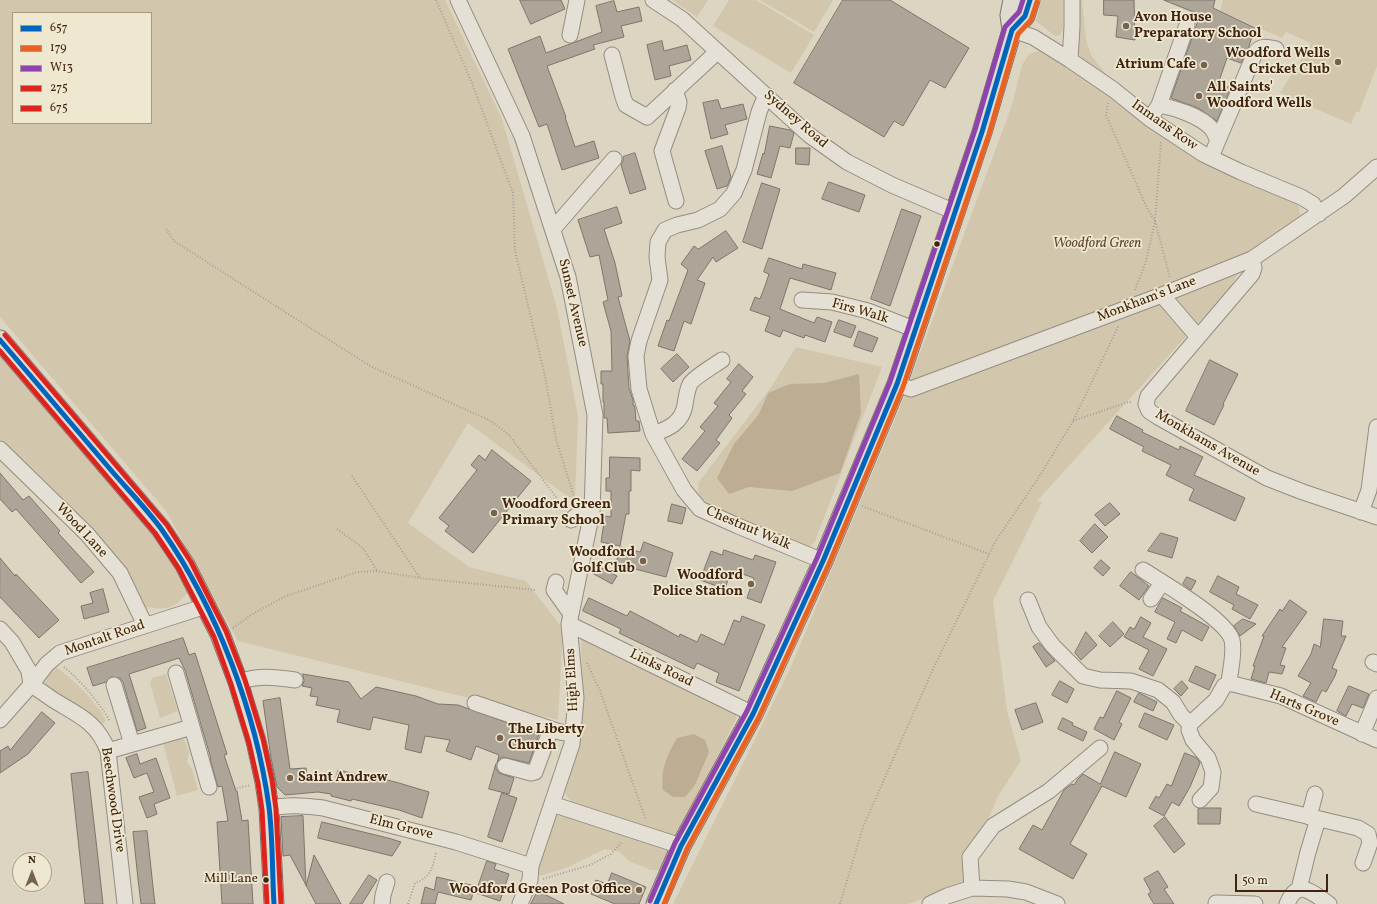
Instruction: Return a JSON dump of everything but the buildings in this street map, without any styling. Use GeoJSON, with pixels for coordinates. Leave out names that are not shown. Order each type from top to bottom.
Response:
{"type":"FeatureCollection","features":[{"type":"Feature","properties":{"kind":"main road"},"geometry":{"type":"LineString","coordinates":[[656,904],[681,846],[753,714],[823,561],[897,384],[982,132],[1012,30],[1010,15],[1014,0]]}},
{"type":"Feature","properties":{"kind":"main road"},"geometry":{"type":"LineString","coordinates":[[1012,30],[1025,16],[1030,0]]}},
{"type":"Feature","properties":{"kind":"main road"},"geometry":{"type":"LineString","coordinates":[[0,340],[161,529],[185,565],[220,634],[238,682],[256,741],[265,782],[269,809],[274,904]]}},
{"type":"Feature","properties":{"kind":"street","name":"Sunset Avenue"},"geometry":{"type":"LineString","coordinates":[[458,0],[522,136],[568,277],[595,414],[580,515],[570,619]]}},
{"type":"Feature","properties":{"kind":"street"},"geometry":{"type":"LineString","coordinates":[[570,35],[577,0]]}},
{"type":"Feature","properties":{"kind":"street","name":"Sydney Road"},"geometry":{"type":"LineString","coordinates":[[653,0],[682,19],[809,135],[847,162],[892,185],[956,212]]}},
{"type":"Feature","properties":{"kind":"street"},"geometry":{"type":"LineString","coordinates":[[1070,60],[1072,0]]}},
{"type":"Feature","properties":{"kind":"street"},"geometry":{"type":"LineString","coordinates":[[1150,119],[1160,105],[1187,25]]}},
{"type":"Feature","properties":{"kind":"street","name":"Inmans Row"},"geometry":{"type":"LineString","coordinates":[[1012,30],[1033,37],[1070,60],[1114,90],[1150,119],[1211,157],[1241,172],[1301,197],[1313,204],[1319,214]]}},
{"type":"Feature","properties":{"kind":"street"},"geometry":{"type":"LineString","coordinates":[[1211,157],[1255,53],[1260,47],[1264,46],[1276,49]]}},
{"type":"Feature","properties":{"kind":"street"},"geometry":{"type":"LineString","coordinates":[[612,55],[626,105],[647,117],[717,52]]}},
{"type":"Feature","properties":{"kind":"street"},"geometry":{"type":"LineString","coordinates":[[675,90],[679,102],[678,108],[662,151],[676,201]]}},
{"type":"Feature","properties":{"kind":"street","name":"Chestnut Walk"},"geometry":{"type":"LineString","coordinates":[[768,96],[763,102],[759,112],[744,170],[734,193],[720,209],[698,220],[677,225],[665,230],[658,242],[657,257],[660,280],[639,341],[636,356],[639,389],[653,434],[684,490],[700,509],[823,561]]}},
{"type":"Feature","properties":{"kind":"street"},"geometry":{"type":"LineString","coordinates":[[1160,105],[1181,110],[1202,121],[1212,129],[1218,140]]}},
{"type":"Feature","properties":{"kind":"street"},"geometry":{"type":"LineString","coordinates":[[553,230],[614,159]]}},
{"type":"Feature","properties":{"kind":"street","name":"Monkham's Lane"},"geometry":{"type":"LineString","coordinates":[[897,384],[911,389],[1168,293],[1252,259],[1344,196],[1377,167]]}},
{"type":"Feature","properties":{"kind":"street","name":"Monkhams Avenue"},"geometry":{"type":"LineString","coordinates":[[1252,259],[1254,268],[1252,274],[1148,396],[1146,404],[1149,411],[1267,478],[1302,492],[1377,517]]}},
{"type":"Feature","properties":{"kind":"street"},"geometry":{"type":"LineString","coordinates":[[1168,293],[1198,337]]}},
{"type":"Feature","properties":{"kind":"street","name":"Firs Walk"},"geometry":{"type":"LineString","coordinates":[[802,300],[832,302],[868,311],[916,330]]}},
{"type":"Feature","properties":{"kind":"street"},"geometry":{"type":"LineString","coordinates":[[653,434],[666,429],[678,421],[684,409],[690,383],[722,360]]}},
{"type":"Feature","properties":{"kind":"street"},"geometry":{"type":"LineString","coordinates":[[1361,512],[1369,490],[1377,427]]}},
{"type":"Feature","properties":{"kind":"street","name":"Wood Lane"},"geometry":{"type":"LineString","coordinates":[[0,449],[87,534],[120,573],[145,625]]}},
{"type":"Feature","properties":{"kind":"street"},"geometry":{"type":"LineString","coordinates":[[1143,570],[1202,608],[1229,632],[1232,642],[1229,683],[1224,686],[1216,700],[1190,724],[1189,730],[1194,740],[1208,758],[1213,772],[1211,788],[1200,800]]}},
{"type":"Feature","properties":{"kind":"street"},"geometry":{"type":"LineString","coordinates":[[556,582],[554,590],[570,619]]}},
{"type":"Feature","properties":{"kind":"street"},"geometry":{"type":"LineString","coordinates":[[1151,599],[1162,583]]}},
{"type":"Feature","properties":{"kind":"street"},"geometry":{"type":"LineString","coordinates":[[1028,600],[1039,627],[1052,646],[1083,676],[1100,680],[1131,681],[1158,690],[1173,702],[1190,724]]}},
{"type":"Feature","properties":{"kind":"street","name":"Montalt Road"},"geometry":{"type":"LineString","coordinates":[[0,720],[32,685],[47,664],[60,653],[206,606]]}},
{"type":"Feature","properties":{"kind":"street","name":"Links Road"},"geometry":{"type":"LineString","coordinates":[[570,619],[753,714]]}},
{"type":"Feature","properties":{"kind":"street","name":"High Elms"},"geometry":{"type":"LineString","coordinates":[[520,904],[572,744],[576,698],[570,619]]}},
{"type":"Feature","properties":{"kind":"street"},"geometry":{"type":"LineString","coordinates":[[0,629],[12,642],[29,671],[32,685]]}},
{"type":"Feature","properties":{"kind":"street"},"geometry":{"type":"LineString","coordinates":[[176,673],[209,787]]}},
{"type":"Feature","properties":{"kind":"street"},"geometry":{"type":"LineString","coordinates":[[238,682],[268,676],[295,680]]}},
{"type":"Feature","properties":{"kind":"street","name":"Harts Grove"},"geometry":{"type":"LineString","coordinates":[[1229,683],[1281,696],[1377,740]]}},
{"type":"Feature","properties":{"kind":"street","name":"Beechwood Drive"},"geometry":{"type":"LineString","coordinates":[[32,685],[52,699],[82,716],[103,738],[108,751],[125,904]]}},
{"type":"Feature","properties":{"kind":"street"},"geometry":{"type":"LineString","coordinates":[[114,685],[132,744]]}},
{"type":"Feature","properties":{"kind":"street"},"geometry":{"type":"LineString","coordinates":[[1362,734],[1377,698]]}},
{"type":"Feature","properties":{"kind":"street"},"geometry":{"type":"LineString","coordinates":[[475,703],[560,732],[573,734]]}},
{"type":"Feature","properties":{"kind":"street"},"geometry":{"type":"LineString","coordinates":[[108,751],[192,726]]}},
{"type":"Feature","properties":{"kind":"street"},"geometry":{"type":"LineString","coordinates":[[505,766],[531,774],[535,772],[551,729]]}},
{"type":"Feature","properties":{"kind":"street"},"geometry":{"type":"LineString","coordinates":[[972,888],[970,857],[993,826],[1049,792],[1100,748]]}},
{"type":"Feature","properties":{"kind":"street"},"geometry":{"type":"LineString","coordinates":[[1299,889],[1308,852],[1315,794]]}},
{"type":"Feature","properties":{"kind":"street"},"geometry":{"type":"LineString","coordinates":[[552,804],[681,846]]}},
{"type":"Feature","properties":{"kind":"street"},"geometry":{"type":"LineString","coordinates":[[1256,804],[1358,828],[1372,829],[1370,843],[1363,863]]}},
{"type":"Feature","properties":{"kind":"street","name":"Elm Grove"},"geometry":{"type":"LineString","coordinates":[[269,809],[287,806],[323,808],[440,838],[531,873]]}},
{"type":"Feature","properties":{"kind":"street"},"geometry":{"type":"LineString","coordinates":[[382,904],[387,882]]}},
{"type":"Feature","properties":{"kind":"street"},"geometry":{"type":"LineString","coordinates":[[938,902],[972,888],[1026,892],[1057,904]]}},
{"type":"Feature","properties":{"kind":"street"},"geometry":{"type":"LineString","coordinates":[[1287,904],[1291,894],[1299,889],[1306,889],[1329,904]]}},
{"type":"Feature","properties":{"kind":"street"},"geometry":{"type":"LineString","coordinates":[[1216,903],[1255,904]]}},
{"type":"Feature","properties":{"kind":"path"},"geometry":{"type":"LineString","coordinates":[[436,0],[472,83],[513,193],[515,251],[545,376],[556,439],[580,515]]}},
{"type":"Feature","properties":{"kind":"path"},"geometry":{"type":"LineString","coordinates":[[1114,90],[1108,102],[1106,115],[1147,208],[1155,221],[1165,257],[1168,293]]}},
{"type":"Feature","properties":{"kind":"path"},"geometry":{"type":"LineString","coordinates":[[840,904],[863,827],[933,669],[995,542],[1041,474],[1073,420],[1128,307],[1146,261],[1155,221],[1162,127]]}},
{"type":"Feature","properties":{"kind":"path"},"geometry":{"type":"LineString","coordinates":[[166,230],[174,241],[370,366],[491,420],[509,435],[562,505],[580,515]]}},
{"type":"Feature","properties":{"kind":"path"},"geometry":{"type":"LineString","coordinates":[[1073,420],[1128,402],[1146,404]]}},
{"type":"Feature","properties":{"kind":"path"},"geometry":{"type":"LineString","coordinates":[[352,476],[420,578]]}},
{"type":"Feature","properties":{"kind":"path"},"geometry":{"type":"LineString","coordinates":[[848,501],[989,554]]}},
{"type":"Feature","properties":{"kind":"path"},"geometry":{"type":"LineString","coordinates":[[337,530],[363,548],[377,571]]}},
{"type":"Feature","properties":{"kind":"path"},"geometry":{"type":"LineString","coordinates":[[232,629],[252,615],[286,596],[356,572],[377,571],[420,578],[535,590]]}},
{"type":"Feature","properties":{"kind":"path"},"geometry":{"type":"LineString","coordinates":[[584,657],[600,691],[652,836]]}},
{"type":"Feature","properties":{"kind":"path"},"geometry":{"type":"LineString","coordinates":[[54,658],[80,680],[93,695],[111,723]]}},
{"type":"Feature","properties":{"kind":"path"},"geometry":{"type":"LineString","coordinates":[[209,787],[213,794],[256,784]]}},
{"type":"Feature","properties":{"kind":"path"},"geometry":{"type":"LineString","coordinates":[[531,873],[541,880],[590,865],[611,854],[633,831]]}},
{"type":"Feature","properties":{"kind":"path"},"geometry":{"type":"LineString","coordinates":[[408,904],[415,883],[421,881],[429,874],[433,867],[440,838]]}},
{"type":"Feature","properties":{"kind":"green space"},"geometry":{"type":"Polygon","coordinates":[[[0,0],[445,0],[502,119],[557,308],[578,416],[575,502],[468,423],[408,523],[469,567],[526,581],[563,629],[558,720],[238,641],[166,511],[0,317],[0,0]]]}},
{"type":"Feature","properties":{"kind":"green space"},"geometry":{"type":"Polygon","coordinates":[[[672,0],[708,0],[697,17],[672,0]]]}},
{"type":"Feature","properties":{"kind":"green space"},"geometry":{"type":"Polygon","coordinates":[[[729,0],[756,0],[814,35],[791,73],[713,26],[729,0]]]}},
{"type":"Feature","properties":{"kind":"green space"},"geometry":{"type":"Polygon","coordinates":[[[760,0],[833,0],[814,32],[760,0]]]}},
{"type":"Feature","properties":{"kind":"green space"},"geometry":{"type":"Polygon","coordinates":[[[1041,0],[1063,0],[1063,30],[1060,35],[1055,36],[1036,21],[1041,0]]]}},
{"type":"Feature","properties":{"kind":"green space"},"geometry":{"type":"Polygon","coordinates":[[[1078,0],[1082,0],[1086,39],[1091,55],[1105,73],[1105,76],[1096,72],[1081,57],[1076,48],[1078,0]]]}},
{"type":"Feature","properties":{"kind":"green space","name":"Woodford Wells Cricket Club"},"geometry":{"type":"Polygon","coordinates":[[[1223,0],[1377,0],[1377,66],[1359,112],[1356,112],[1351,124],[1280,93],[1311,43],[1286,32],[1282,38],[1220,11],[1223,0]]]}},
{"type":"Feature","properties":{"kind":"green space","name":"Woodford Green"},"geometry":{"type":"Polygon","coordinates":[[[1041,50],[1231,174],[1298,205],[1301,217],[1249,252],[1230,288],[1037,501],[1042,502],[993,601],[1007,711],[1021,761],[998,796],[979,842],[969,885],[941,892],[908,904],[673,904],[790,669],[900,407],[1011,108],[1022,65],[1029,54],[1041,50]]]}},
{"type":"Feature","properties":{"kind":"green space"},"geometry":{"type":"Polygon","coordinates":[[[796,347],[882,367],[815,541],[809,548],[744,522],[707,504],[699,494],[698,483],[772,386],[796,347]]]}},
{"type":"Feature","properties":{"kind":"green space"},"geometry":{"type":"Polygon","coordinates":[[[0,350],[157,532],[188,592],[178,602],[169,607],[163,608],[144,607],[126,568],[75,513],[0,439],[0,350]]]}},
{"type":"Feature","properties":{"kind":"green space"},"geometry":{"type":"Polygon","coordinates":[[[581,636],[736,712],[736,719],[677,837],[573,803],[564,793],[565,775],[582,707],[581,636]]]}},
{"type":"Feature","properties":{"kind":"green space"},"geometry":{"type":"Polygon","coordinates":[[[55,666],[70,678],[95,704],[106,720],[102,725],[82,708],[47,689],[45,682],[55,666]]]}},
{"type":"Feature","properties":{"kind":"green space"},"geometry":{"type":"Polygon","coordinates":[[[166,674],[178,711],[160,718],[150,683],[152,678],[166,674]]]}},
{"type":"Feature","properties":{"kind":"green space"},"geometry":{"type":"Polygon","coordinates":[[[182,737],[189,752],[187,762],[192,769],[198,790],[177,796],[163,743],[182,737]]]}},
{"type":"Feature","properties":{"kind":"green space"},"geometry":{"type":"Polygon","coordinates":[[[559,812],[670,848],[661,870],[651,870],[629,861],[620,852],[605,849],[566,868],[540,876],[535,870],[553,819],[559,812]]]}},
{"type":"Feature","properties":{"kind":"shaded area"},"geometry":{"type":"Polygon","coordinates":[[[859,374],[861,413],[840,473],[792,491],[749,487],[729,494],[717,478],[734,444],[759,414],[768,393],[790,384],[824,383],[859,374]]]}},
{"type":"Feature","properties":{"kind":"shaded area"},"geometry":{"type":"Polygon","coordinates":[[[694,734],[705,740],[709,752],[695,785],[685,797],[673,797],[663,790],[663,769],[665,763],[677,738],[694,734]]]}},
{"type":"Feature","properties":{"kind":"transit line","name":"W13"},"geometry":{"type":"LineString","coordinates":[[650,901],[675,843],[747,711],[817,558],[890,382],[975,130],[1005,27],[1019,12],[1023,0]]}},
{"type":"Feature","properties":{"kind":"transit line","name":"657"},"geometry":{"type":"LineString","coordinates":[[656,904],[681,846],[753,714],[823,561],[897,384],[982,132],[1012,30],[1025,16],[1030,0]]}},
{"type":"Feature","properties":{"kind":"transit line","name":"179"},"geometry":{"type":"LineString","coordinates":[[664,904],[687,849],[759,717],[829,564],[903,387],[989,134],[1018,34],[1031,20],[1037,2]]}},
{"type":"Feature","properties":{"kind":"transit line","name":"675"},"geometry":{"type":"LineString","coordinates":[[5,335],[167,525],[191,562],[226,631],[245,680],[263,739],[272,780],[276,809],[281,904]]}},
{"type":"Feature","properties":{"kind":"transit line","name":"657"},"geometry":{"type":"LineString","coordinates":[[0,340],[156,522],[182,561],[217,627],[244,698],[255,735],[263,771],[271,831],[274,904]]}},
{"type":"Feature","properties":{"kind":"transit line","name":"275"},"geometry":{"type":"LineString","coordinates":[[0,351],[155,533],[179,569],[214,637],[231,684],[249,743],[258,783],[262,810],[267,904]]}},
{"type":"Feature","properties":{"kind":"place","name":"Avon House Preparatory School"},"geometry":{"type":"Point","coordinates":[1126,26]}},
{"type":"Feature","properties":{"kind":"place","name":"Woodford Wells Cricket Club"},"geometry":{"type":"Point","coordinates":[1338,62]}},
{"type":"Feature","properties":{"kind":"place","name":"Atrium Cafe"},"geometry":{"type":"Point","coordinates":[1204,65]}},
{"type":"Feature","properties":{"kind":"place","name":"All Saints' Woodford Wells"},"geometry":{"type":"Point","coordinates":[1199,96]}},
{"type":"Feature","properties":{"kind":"place","name":"Woodford Green Primary School"},"geometry":{"type":"Point","coordinates":[494,513]}},
{"type":"Feature","properties":{"kind":"place","name":"Woodford Golf Club"},"geometry":{"type":"Point","coordinates":[643,561]}},
{"type":"Feature","properties":{"kind":"place","name":"Woodford Police Station"},"geometry":{"type":"Point","coordinates":[751,584]}},
{"type":"Feature","properties":{"kind":"place","name":"The Liberty Church"},"geometry":{"type":"Point","coordinates":[500,738]}},
{"type":"Feature","properties":{"kind":"place","name":"Saint Andrew"},"geometry":{"type":"Point","coordinates":[290,778]}},
{"type":"Feature","properties":{"kind":"place","name":"Mill Lane"},"geometry":{"type":"Point","coordinates":[266,880]}},
{"type":"Feature","properties":{"kind":"place","name":"Woodford Green Post Office"},"geometry":{"type":"Point","coordinates":[639,890]}}]}
